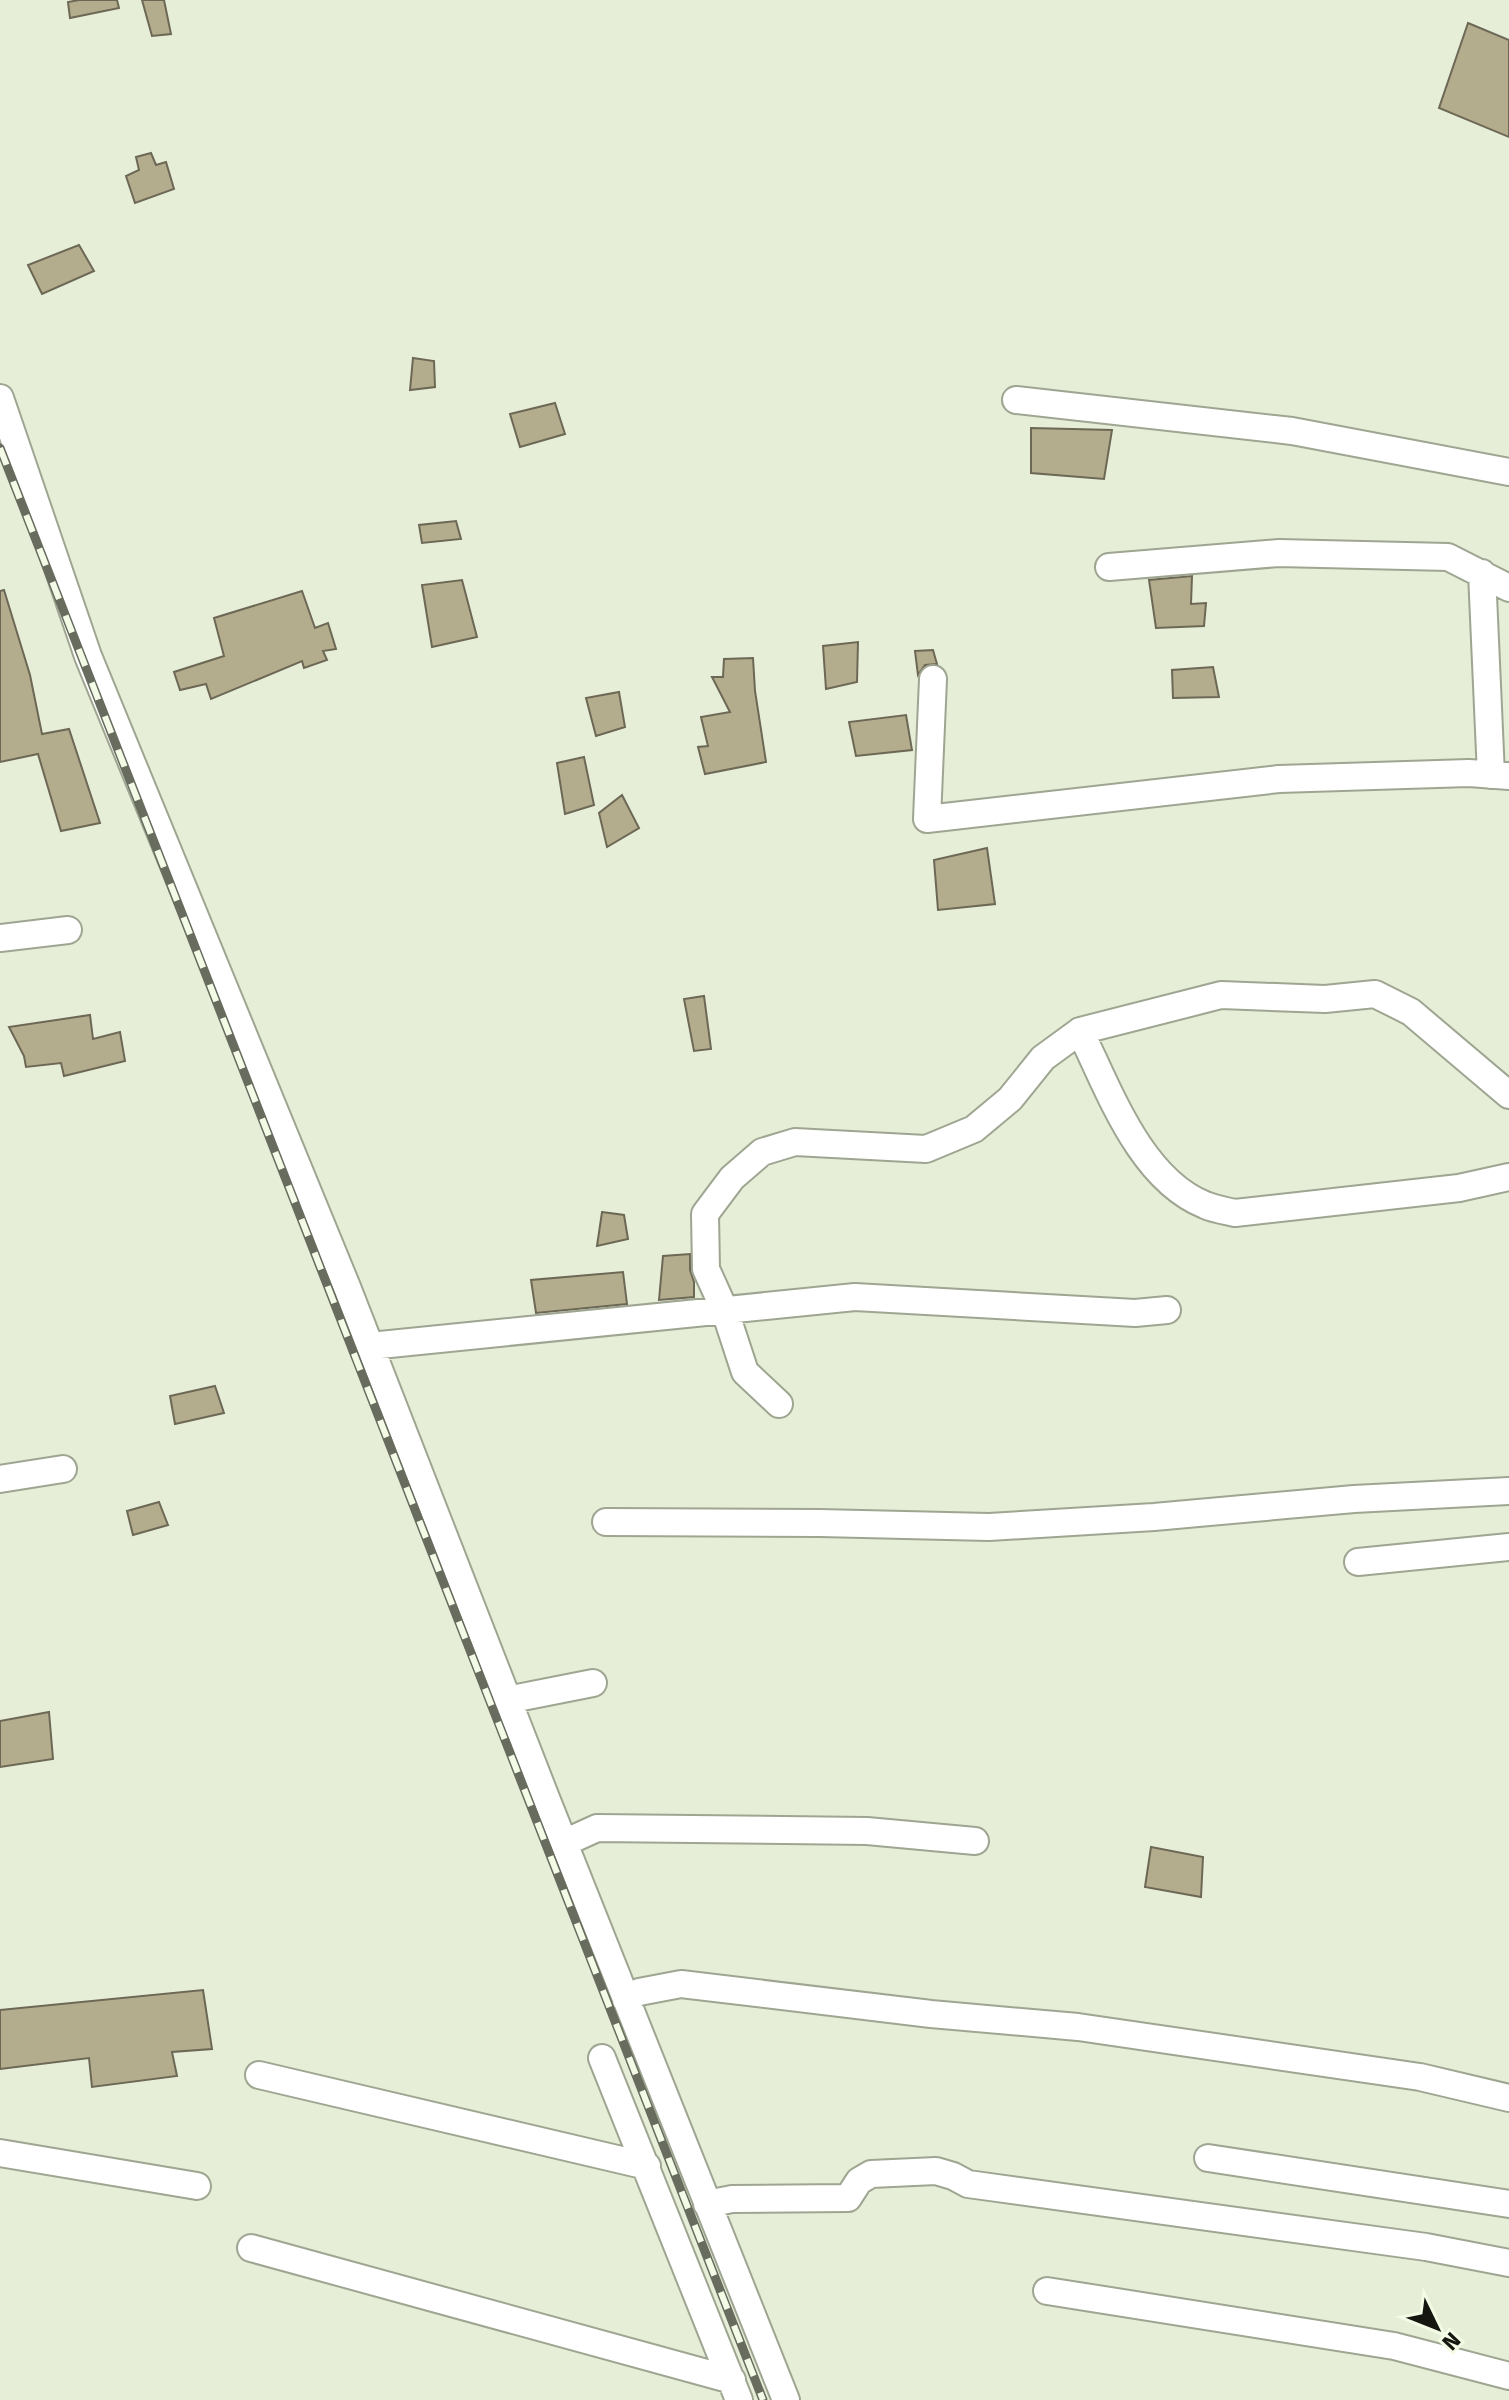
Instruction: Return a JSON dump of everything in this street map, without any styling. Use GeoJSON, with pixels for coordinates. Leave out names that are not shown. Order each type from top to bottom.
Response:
{"type":"FeatureCollection","features":[{"type":"Feature","properties":{"kind":"street"},"geometry":{"type":"LineString","coordinates":[[0,398],[88,656],[347,1287],[507,1700],[786,2400]]}},
{"type":"Feature","properties":{"kind":"street"},"geometry":{"type":"LineString","coordinates":[[1016,400],[1292,431],[1509,472]]}},
{"type":"Feature","properties":{"kind":"street"},"geometry":{"type":"LineString","coordinates":[[1109,567],[1279,553],[1448,557],[1509,588]]}},
{"type":"Feature","properties":{"kind":"street"},"geometry":{"type":"LineString","coordinates":[[933,679],[927,819],[1279,779],[1469,773],[1500,776],[1482,573]]}},
{"type":"Feature","properties":{"kind":"street"},"geometry":{"type":"LineString","coordinates":[[0,938],[68,930]]}},
{"type":"Feature","properties":{"kind":"street"},"geometry":{"type":"LineString","coordinates":[[779,1404],[745,1372],[725,1311],[706,1269],[705,1214],[732,1178],[762,1152],[795,1142],[926,1149],[974,1129],[1010,1099],[1043,1058],[1080,1031],[1221,995],[1325,999],[1375,994],[1411,1012],[1509,1095]]}},
{"type":"Feature","properties":{"kind":"street"},"geometry":{"type":"LineString","coordinates":[[1080,1031],[1133,1139],[1175,1188],[1205,1206],[1235,1213],[1459,1188],[1509,1177]]}},
{"type":"Feature","properties":{"kind":"street"},"geometry":{"type":"LineString","coordinates":[[370,1346],[855,1297],[1135,1313],[1167,1310]]}},
{"type":"Feature","properties":{"kind":"street"},"geometry":{"type":"LineString","coordinates":[[0,1479],[63,1469]]}},
{"type":"Feature","properties":{"kind":"street"},"geometry":{"type":"LineString","coordinates":[[606,1522],[989,1527],[1154,1517],[1354,1499],[1509,1491]]}},
{"type":"Feature","properties":{"kind":"street"},"geometry":{"type":"LineString","coordinates":[[1358,1562],[1509,1547]]}},
{"type":"Feature","properties":{"kind":"street"},"geometry":{"type":"LineString","coordinates":[[507,1700],[593,1683]]}},
{"type":"Feature","properties":{"kind":"street"},"geometry":{"type":"LineString","coordinates":[[564,1843],[597,1828],[867,1831],[975,1841]]}},
{"type":"Feature","properties":{"kind":"street"},"geometry":{"type":"LineString","coordinates":[[626,2000],[639,1992],[681,1984],[931,2014],[1078,2027],[1420,2077],[1509,2098]]}},
{"type":"Feature","properties":{"kind":"street"},"geometry":{"type":"LineString","coordinates":[[602,2058],[736,2390]]}},
{"type":"Feature","properties":{"kind":"street"},"geometry":{"type":"LineString","coordinates":[[259,2075],[647,2166]]}},
{"type":"Feature","properties":{"kind":"street"},"geometry":{"type":"LineString","coordinates":[[0,2153],[197,2186]]}},
{"type":"Feature","properties":{"kind":"street"},"geometry":{"type":"LineString","coordinates":[[1208,2158],[1509,2204]]}},
{"type":"Feature","properties":{"kind":"street"},"geometry":{"type":"LineString","coordinates":[[707,2204],[732,2199],[848,2198],[859,2181],[871,2174],[936,2171],[968,2184],[1426,2247],[1509,2263]]}},
{"type":"Feature","properties":{"kind":"street"},"geometry":{"type":"LineString","coordinates":[[251,2248],[736,2390]]}},
{"type":"Feature","properties":{"kind":"street"},"geometry":{"type":"LineString","coordinates":[[1047,2291],[1394,2346],[1509,2376]]}},
{"type":"Feature","properties":{"kind":"building"},"geometry":{"type":"Polygon","coordinates":[[[117,0],[119,8],[70,18],[68,2],[117,0]]]}},
{"type":"Feature","properties":{"kind":"building"},"geometry":{"type":"Polygon","coordinates":[[[142,0],[164,0],[171,34],[152,36],[142,0]]]}},
{"type":"Feature","properties":{"kind":"building"},"geometry":{"type":"Polygon","coordinates":[[[1468,23],[1509,40],[1509,137],[1439,108],[1468,23]]]}},
{"type":"Feature","properties":{"kind":"building"},"geometry":{"type":"Polygon","coordinates":[[[151,153],[156,165],[166,162],[174,189],[135,203],[126,176],[139,170],[136,157],[151,153]]]}},
{"type":"Feature","properties":{"kind":"building"},"geometry":{"type":"Polygon","coordinates":[[[79,245],[94,271],[42,294],[28,265],[79,245]]]}},
{"type":"Feature","properties":{"kind":"building"},"geometry":{"type":"Polygon","coordinates":[[[413,358],[434,361],[435,387],[410,390],[413,358]]]}},
{"type":"Feature","properties":{"kind":"building"},"geometry":{"type":"Polygon","coordinates":[[[555,403],[565,434],[520,447],[510,414],[555,403]]]}},
{"type":"Feature","properties":{"kind":"building"},"geometry":{"type":"Polygon","coordinates":[[[1031,428],[1112,430],[1104,479],[1031,473],[1031,428]]]}},
{"type":"Feature","properties":{"kind":"building"},"geometry":{"type":"Polygon","coordinates":[[[456,521],[461,539],[422,543],[419,525],[456,521]]]}},
{"type":"Feature","properties":{"kind":"building"},"geometry":{"type":"Polygon","coordinates":[[[1192,576],[1191,604],[1206,603],[1204,626],[1156,628],[1149,580],[1192,576]]]}},
{"type":"Feature","properties":{"kind":"building"},"geometry":{"type":"Polygon","coordinates":[[[462,580],[477,637],[432,647],[422,585],[462,580]]]}},
{"type":"Feature","properties":{"kind":"building"},"geometry":{"type":"Polygon","coordinates":[[[4,590],[30,675],[42,734],[69,729],[100,823],[61,831],[38,754],[0,762],[0,591],[4,590]]]}},
{"type":"Feature","properties":{"kind":"building"},"geometry":{"type":"Polygon","coordinates":[[[302,591],[315,628],[328,623],[336,649],[323,651],[327,660],[304,668],[302,661],[211,699],[206,684],[180,690],[174,672],[224,656],[214,618],[302,591]]]}},
{"type":"Feature","properties":{"kind":"building"},"geometry":{"type":"Polygon","coordinates":[[[858,642],[857,682],[826,689],[823,646],[858,642]]]}},
{"type":"Feature","properties":{"kind":"building"},"geometry":{"type":"Polygon","coordinates":[[[933,650],[937,664],[925,665],[918,675],[915,651],[933,650]]]}},
{"type":"Feature","properties":{"kind":"building"},"geometry":{"type":"Polygon","coordinates":[[[753,658],[766,762],[705,774],[698,747],[708,746],[701,717],[730,712],[712,677],[723,677],[724,659],[753,658]]]}},
{"type":"Feature","properties":{"kind":"building"},"geometry":{"type":"Polygon","coordinates":[[[1213,667],[1219,697],[1173,698],[1172,670],[1213,667]]]}},
{"type":"Feature","properties":{"kind":"building"},"geometry":{"type":"Polygon","coordinates":[[[619,692],[625,727],[596,736],[586,698],[619,692]]]}},
{"type":"Feature","properties":{"kind":"building"},"geometry":{"type":"Polygon","coordinates":[[[906,715],[912,750],[856,756],[849,722],[906,715]]]}},
{"type":"Feature","properties":{"kind":"building"},"geometry":{"type":"Polygon","coordinates":[[[584,757],[594,805],[565,814],[557,763],[584,757]]]}},
{"type":"Feature","properties":{"kind":"building"},"geometry":{"type":"Polygon","coordinates":[[[622,795],[639,828],[607,847],[599,813],[622,795]]]}},
{"type":"Feature","properties":{"kind":"building"},"geometry":{"type":"Polygon","coordinates":[[[987,848],[995,904],[938,910],[934,860],[987,848]]]}},
{"type":"Feature","properties":{"kind":"building"},"geometry":{"type":"Polygon","coordinates":[[[704,996],[711,1049],[694,1051],[684,999],[704,996]]]}},
{"type":"Feature","properties":{"kind":"building"},"geometry":{"type":"Polygon","coordinates":[[[90,1015],[93,1039],[120,1032],[125,1061],[64,1076],[61,1063],[26,1067],[24,1056],[9,1027],[90,1015]]]}},
{"type":"Feature","properties":{"kind":"building"},"geometry":{"type":"Polygon","coordinates":[[[602,1212],[624,1215],[628,1239],[597,1246],[602,1212]]]}},
{"type":"Feature","properties":{"kind":"building"},"geometry":{"type":"Polygon","coordinates":[[[690,1254],[694,1297],[659,1300],[663,1256],[690,1254]]]}},
{"type":"Feature","properties":{"kind":"building"},"geometry":{"type":"Polygon","coordinates":[[[623,1272],[627,1304],[536,1313],[531,1280],[623,1272]]]}},
{"type":"Feature","properties":{"kind":"building"},"geometry":{"type":"Polygon","coordinates":[[[215,1386],[224,1413],[175,1424],[170,1396],[215,1386]]]}},
{"type":"Feature","properties":{"kind":"building"},"geometry":{"type":"Polygon","coordinates":[[[159,1502],[168,1525],[133,1535],[127,1511],[159,1502]]]}},
{"type":"Feature","properties":{"kind":"building"},"geometry":{"type":"Polygon","coordinates":[[[49,1712],[53,1759],[0,1767],[0,1721],[49,1712]]]}},
{"type":"Feature","properties":{"kind":"building"},"geometry":{"type":"Polygon","coordinates":[[[1151,1847],[1203,1857],[1201,1897],[1145,1887],[1151,1847]]]}},
{"type":"Feature","properties":{"kind":"building"},"geometry":{"type":"Polygon","coordinates":[[[203,1990],[212,2049],[172,2052],[177,2076],[92,2087],[89,2058],[0,2069],[0,2010],[203,1990]]]}},
{"type":"Feature","properties":{"kind":"railway"},"geometry":{"type":"LineString","coordinates":[[0,448],[763,2400]]}}]}
